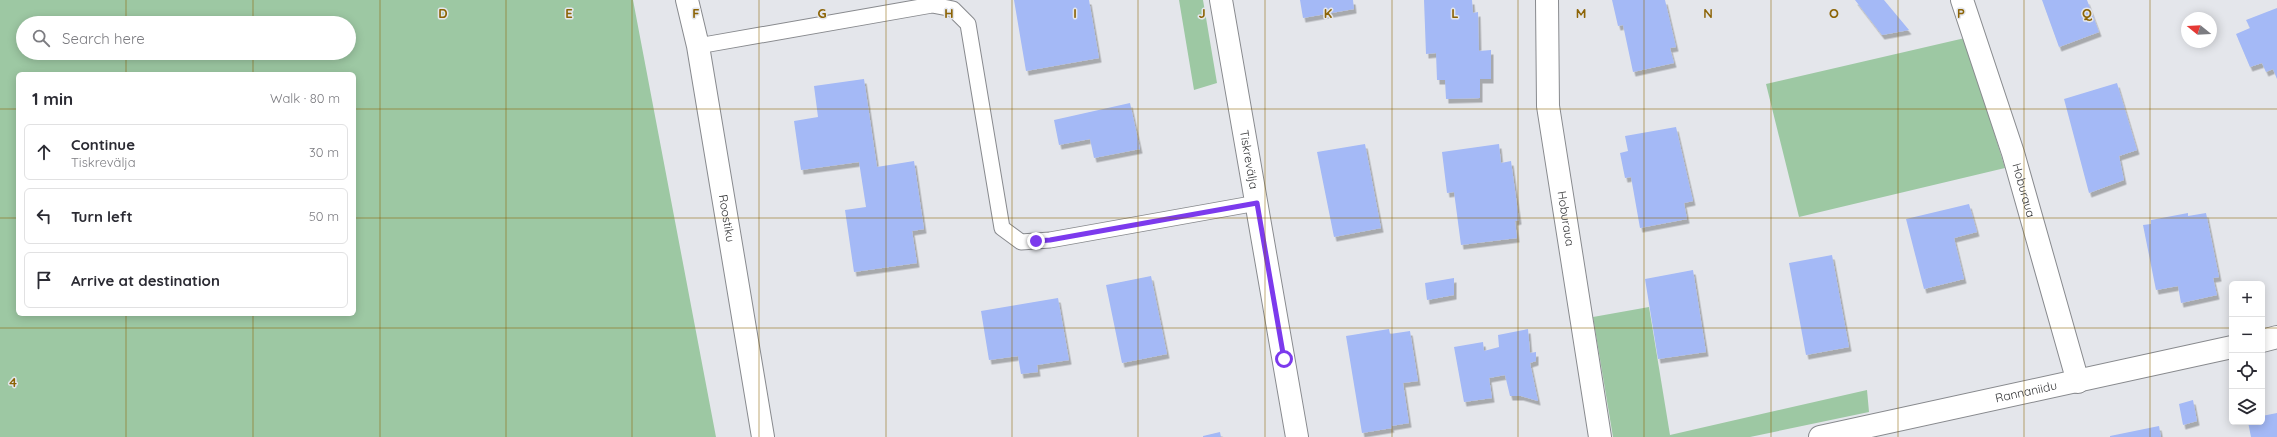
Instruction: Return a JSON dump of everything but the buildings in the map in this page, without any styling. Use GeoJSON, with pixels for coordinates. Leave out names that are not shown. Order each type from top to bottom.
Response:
{"type":"FeatureCollection","features":[{"type":"Feature","properties":{"kind":"street","name":"Roostiku"},"geometry":{"type":"LineString","coordinates":[[687,0],[698,46],[763,437]]}},
{"type":"Feature","properties":{"kind":"street","name":"Tiskrevälja"},"geometry":{"type":"LineString","coordinates":[[1221,0],[1297,437]]}},
{"type":"Feature","properties":{"kind":"street","name":"Hoburaua"},"geometry":{"type":"LineString","coordinates":[[1547,0],[1548,106],[1600,437]]}},
{"type":"Feature","properties":{"kind":"street","name":"Hoburaua"},"geometry":{"type":"LineString","coordinates":[[1962,0],[2013,153],[2078,382]]}},
{"type":"Feature","properties":{"kind":"street"},"geometry":{"type":"LineString","coordinates":[[2265,340],[2277,337]]}},
{"type":"Feature","properties":{"kind":"street","name":"Rannaniidu"},"geometry":{"type":"LineString","coordinates":[[1820,437],[1868,432],[2229,348]]}},
{"type":"Feature","properties":{"kind":"lane"},"geometry":{"type":"LineString","coordinates":[[698,46],[932,5],[953,9],[968,24],[1002,228],[1021,242],[1050,240],[1257,203]]}},
{"type":"Feature","properties":{"kind":"green space"},"geometry":{"type":"Polygon","coordinates":[[[0,0],[633,0],[716,437],[0,437],[0,0]]]}},
{"type":"Feature","properties":{"kind":"green space"},"geometry":{"type":"Polygon","coordinates":[[[1179,0],[1203,0],[1217,83],[1194,90],[1179,0]]]}},
{"type":"Feature","properties":{"kind":"green space"},"geometry":{"type":"Polygon","coordinates":[[[1965,38],[2005,168],[1799,217],[1766,84],[1965,38]]]}},
{"type":"Feature","properties":{"kind":"green space"},"geometry":{"type":"Polygon","coordinates":[[[1649,307],[1670,435],[1867,390],[1869,412],[1750,437],[1613,437],[1593,317],[1649,307]]]}},
{"type":"Feature","properties":{"kind":"route"},"geometry":{"type":"LineString","coordinates":[[1036,241],[1050,240],[1257,203],[1284,359]]}}]}
